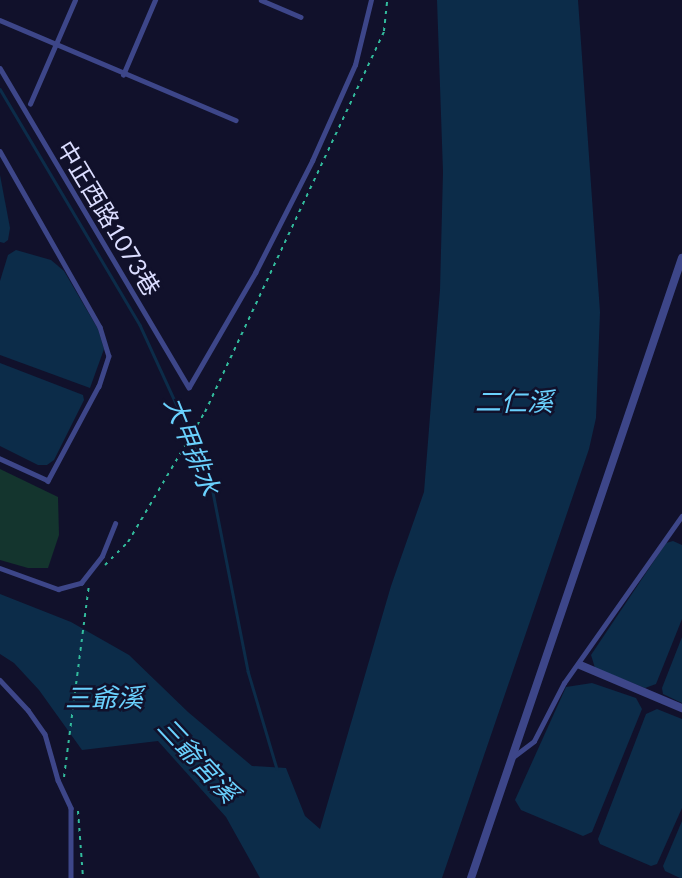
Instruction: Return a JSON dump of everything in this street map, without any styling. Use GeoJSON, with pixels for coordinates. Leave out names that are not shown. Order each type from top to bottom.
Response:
{"type":"FeatureCollection","features":[{"type":"Feature","properties":{"kind":"street"},"geometry":{"type":"LineString","coordinates":[[471,878],[682,258]]}},
{"type":"Feature","properties":{"kind":"street"},"geometry":{"type":"LineString","coordinates":[[580,665],[682,708]]}},
{"type":"Feature","properties":{"kind":"lane"},"geometry":{"type":"LineString","coordinates":[[30,104],[75,0]]}},
{"type":"Feature","properties":{"kind":"lane"},"geometry":{"type":"LineString","coordinates":[[123,75],[155,0]]}},
{"type":"Feature","properties":{"kind":"lane"},"geometry":{"type":"LineString","coordinates":[[261,0],[302,17]]}},
{"type":"Feature","properties":{"kind":"lane","name":"中正西路1073巷"},"geometry":{"type":"LineString","coordinates":[[0,68],[189,387],[248,285],[312,160],[355,65],[371,0]]}},
{"type":"Feature","properties":{"kind":"lane"},"geometry":{"type":"LineString","coordinates":[[0,20],[123,75],[236,120]]}},
{"type":"Feature","properties":{"kind":"lane"},"geometry":{"type":"LineString","coordinates":[[0,151],[100,327],[109,356],[99,386],[48,481],[0,459]]}},
{"type":"Feature","properties":{"kind":"lane"},"geometry":{"type":"LineString","coordinates":[[512,758],[534,741],[564,683],[580,665],[682,516]]}},
{"type":"Feature","properties":{"kind":"lane"},"geometry":{"type":"LineString","coordinates":[[0,568],[58,589],[81,583],[102,556],[115,524]]}},
{"type":"Feature","properties":{"kind":"lane"},"geometry":{"type":"LineString","coordinates":[[0,680],[28,710],[45,734],[58,780],[73,806],[71,878]]}},
{"type":"Feature","properties":{"kind":"path"},"geometry":{"type":"LineString","coordinates":[[99,569],[128,542],[205,412],[384,31],[387,0]]}},
{"type":"Feature","properties":{"kind":"path"},"geometry":{"type":"LineString","coordinates":[[64,773],[90,579]]}},
{"type":"Feature","properties":{"kind":"path"},"geometry":{"type":"LineString","coordinates":[[73,806],[80,816],[83,878]]}},
{"type":"Feature","properties":{"kind":"green space"},"geometry":{"type":"Polygon","coordinates":[[[0,469],[58,497],[59,535],[48,568],[28,568],[0,560],[0,469]]]}},
{"type":"Feature","properties":{"kind":"water","name":"二仁溪"},"geometry":{"type":"Polygon","coordinates":[[[437,0],[578,0],[600,312],[596,418],[589,449],[442,878],[260,878],[226,817],[158,741],[82,750],[39,690],[14,663],[0,654],[0,594],[71,622],[129,655],[188,712],[252,766],[286,768],[305,816],[320,829],[391,586],[424,492],[440,290],[443,172],[437,0]]]}},
{"type":"Feature","properties":{"kind":"water"},"geometry":{"type":"Polygon","coordinates":[[[0,175],[10,228],[8,240],[4,243],[0,242],[0,175]]]}},
{"type":"Feature","properties":{"kind":"water"},"geometry":{"type":"Polygon","coordinates":[[[16,250],[51,260],[64,271],[98,329],[104,349],[90,388],[0,355],[0,281],[8,255],[16,250]]]}},
{"type":"Feature","properties":{"kind":"water"},"geometry":{"type":"Polygon","coordinates":[[[0,363],[83,395],[84,400],[54,460],[47,465],[38,465],[0,446],[0,363]]]}},
{"type":"Feature","properties":{"kind":"water"},"geometry":{"type":"Polygon","coordinates":[[[673,541],[682,545],[682,619],[656,684],[645,688],[595,668],[591,655],[666,543],[673,541]]]}},
{"type":"Feature","properties":{"kind":"water"},"geometry":{"type":"Polygon","coordinates":[[[682,637],[682,703],[663,694],[662,688],[682,637]]]}},
{"type":"Feature","properties":{"kind":"water"},"geometry":{"type":"Polygon","coordinates":[[[592,683],[636,698],[642,709],[592,832],[583,836],[521,810],[515,800],[566,687],[592,683]]]}},
{"type":"Feature","properties":{"kind":"water"},"geometry":{"type":"Polygon","coordinates":[[[657,709],[682,719],[682,808],[657,864],[651,866],[600,844],[598,839],[646,714],[657,709]]]}},
{"type":"Feature","properties":{"kind":"water"},"geometry":{"type":"Polygon","coordinates":[[[682,821],[680,878],[665,871],[663,866],[682,821]]]}},
{"type":"Feature","properties":{"kind":"waterway","name":"大甲排水"},"geometry":{"type":"LineString","coordinates":[[0,89],[140,325],[210,477],[248,671],[277,769]]}},
{"type":"Feature","properties":{"kind":"water label","name":"三爺溪"},"geometry":{"type":"Point","coordinates":[104,698]}},
{"type":"Feature","properties":{"kind":"water label","name":"三爺宮溪"},"geometry":{"type":"Point","coordinates":[198,760]}}]}
